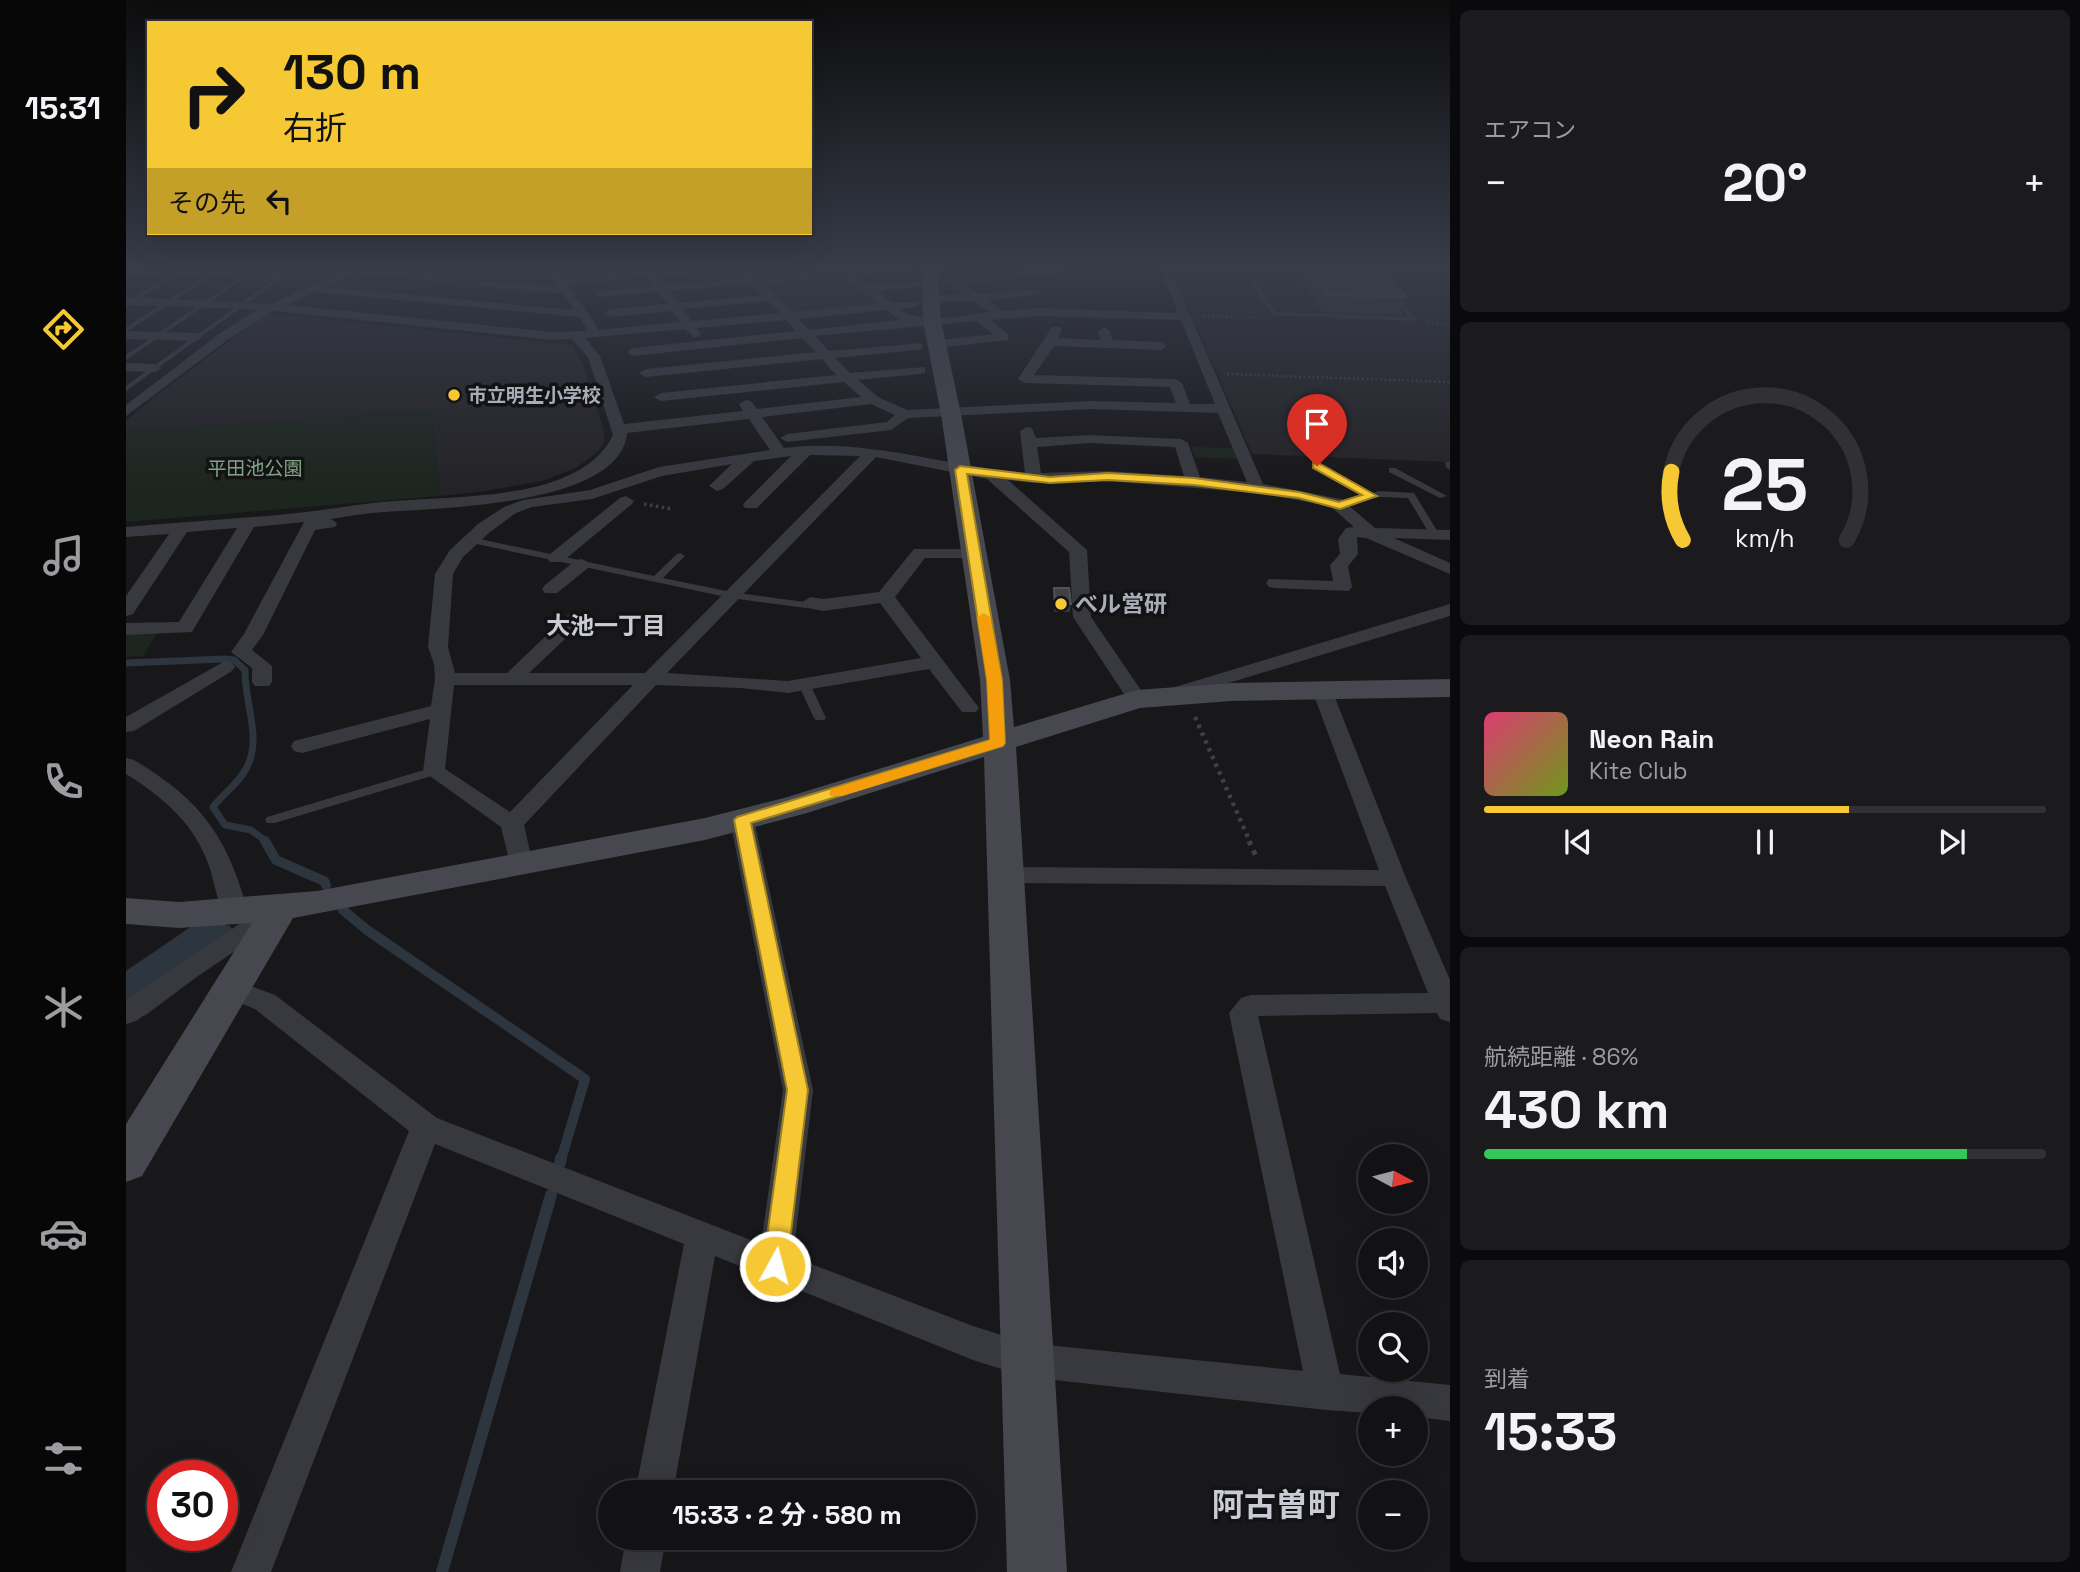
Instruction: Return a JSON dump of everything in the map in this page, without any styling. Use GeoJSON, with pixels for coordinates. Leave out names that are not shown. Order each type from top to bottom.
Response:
{"type":"FeatureCollection","features":[{"type":"Feature","properties":{"kind":"street"},"geometry":{"type":"LineString","coordinates":[[126,412],[220,339]]}},
{"type":"Feature","properties":{"kind":"street"},"geometry":{"type":"LineString","coordinates":[[126,532],[479,501],[565,483],[585,474],[611,454],[620,435],[594,356],[579,339]]}},
{"type":"Feature","properties":{"kind":"street"},"geometry":{"type":"LineString","coordinates":[[699,339],[777,446],[806,450],[873,452],[976,472],[1034,478],[1108,476],[1194,481],[1323,499],[1340,505],[1376,537],[1450,569]]}},
{"type":"Feature","properties":{"kind":"street"},"geometry":{"type":"LineString","coordinates":[[633,352],[762,339]]}},
{"type":"Feature","properties":{"kind":"street"},"geometry":{"type":"LineString","coordinates":[[812,339],[846,377],[873,400],[905,414],[951,414],[1016,393],[1091,381],[1175,383],[1185,408]]}},
{"type":"Feature","properties":{"kind":"street"},"geometry":{"type":"LineString","coordinates":[[926,339],[951,414],[976,472],[973,554],[995,680],[1037,1572]]}},
{"type":"Feature","properties":{"kind":"street"},"geometry":{"type":"LineString","coordinates":[[646,373],[981,339]]}},
{"type":"Feature","properties":{"kind":"street"},"geometry":{"type":"LineString","coordinates":[[1016,393],[1052,339]]}},
{"type":"Feature","properties":{"kind":"street"},"geometry":{"type":"LineString","coordinates":[[1106,339],[1107,344]]}},
{"type":"Feature","properties":{"kind":"street"},"geometry":{"type":"LineString","coordinates":[[1050,342],[1107,344],[1133,339]]}},
{"type":"Feature","properties":{"kind":"street"},"geometry":{"type":"LineString","coordinates":[[1192,339],[1226,409],[1257,488]]}},
{"type":"Feature","properties":{"kind":"street"},"geometry":{"type":"LineString","coordinates":[[126,367],[155,368]]}},
{"type":"Feature","properties":{"kind":"street"},"geometry":{"type":"LineString","coordinates":[[661,397],[920,370]]}},
{"type":"Feature","properties":{"kind":"street"},"geometry":{"type":"LineString","coordinates":[[1091,381],[1095,405]]}},
{"type":"Feature","properties":{"kind":"street"},"geometry":{"type":"LineString","coordinates":[[1016,393],[1024,409],[1034,478]]}},
{"type":"Feature","properties":{"kind":"street"},"geometry":{"type":"LineString","coordinates":[[620,429],[873,400]]}},
{"type":"Feature","properties":{"kind":"street"},"geometry":{"type":"LineString","coordinates":[[1024,409],[1095,405],[1226,409]]}},
{"type":"Feature","properties":{"kind":"street"},"geometry":{"type":"LineString","coordinates":[[521,865],[512,824],[434,771],[445,679],[444,664],[438,646],[444,574],[456,554],[509,510],[529,503],[592,494],[659,472],[749,457],[777,446],[891,426],[905,414]]}},
{"type":"Feature","properties":{"kind":"street"},"geometry":{"type":"LineString","coordinates":[[1029,443],[1089,439],[1181,443],[1194,481]]}},
{"type":"Feature","properties":{"kind":"street"},"geometry":{"type":"LineString","coordinates":[[751,505],[806,450]]}},
{"type":"Feature","properties":{"kind":"street"},"geometry":{"type":"LineString","coordinates":[[512,824],[731,595],[873,452]]}},
{"type":"Feature","properties":{"kind":"street"},"geometry":{"type":"LineString","coordinates":[[717,486],[749,457]]}},
{"type":"Feature","properties":{"kind":"street"},"geometry":{"type":"LineString","coordinates":[[976,472],[1078,550],[1082,617],[1144,700]]}},
{"type":"Feature","properties":{"kind":"street"},"geometry":{"type":"LineString","coordinates":[[556,558],[626,500]]}},
{"type":"Feature","properties":{"kind":"street"},"geometry":{"type":"LineString","coordinates":[[261,682],[262,666],[242,652],[309,526],[381,511],[509,510]]}},
{"type":"Feature","properties":{"kind":"street"},"geometry":{"type":"LineString","coordinates":[[126,629],[185,628],[248,523]]}},
{"type":"Feature","properties":{"kind":"street"},"geometry":{"type":"LineString","coordinates":[[126,610],[182,527]]}},
{"type":"Feature","properties":{"kind":"street"},"geometry":{"type":"LineString","coordinates":[[1275,583],[1343,587],[1339,565],[1350,556],[1348,539],[1352,532],[1442,535]]}},
{"type":"Feature","properties":{"kind":"street"},"geometry":{"type":"LineString","coordinates":[[810,603],[823,605],[885,597],[920,553],[973,554]]}},
{"type":"Feature","properties":{"kind":"street"},"geometry":{"type":"LineString","coordinates":[[551,589],[582,564]]}},
{"type":"Feature","properties":{"kind":"street"},"geometry":{"type":"LineString","coordinates":[[885,597],[969,708]]}},
{"type":"Feature","properties":{"kind":"street"},"geometry":{"type":"LineString","coordinates":[[126,911],[179,915],[280,908],[521,865],[743,820],[1450,610]]}},
{"type":"Feature","properties":{"kind":"street"},"geometry":{"type":"LineString","coordinates":[[516,678],[516,674],[577,617]]}},
{"type":"Feature","properties":{"kind":"street"},"geometry":{"type":"LineString","coordinates":[[445,679],[653,679],[741,682],[788,687],[934,662]]}},
{"type":"Feature","properties":{"kind":"street"},"geometry":{"type":"LineString","coordinates":[[126,726],[225,667]]}},
{"type":"Feature","properties":{"kind":"street"},"geometry":{"type":"LineString","coordinates":[[1144,700],[1231,692],[1450,688]]}},
{"type":"Feature","properties":{"kind":"street"},"geometry":{"type":"LineString","coordinates":[[1322,690],[1394,878],[1449,1006],[1251,1005],[1243,1013],[1326,1392]]}},
{"type":"Feature","properties":{"kind":"street"},"geometry":{"type":"LineString","coordinates":[[302,746],[440,710]]}},
{"type":"Feature","properties":{"kind":"street"},"geometry":{"type":"LineString","coordinates":[[126,765],[158,783],[188,807],[208,834],[236,912]]}},
{"type":"Feature","properties":{"kind":"street"},"geometry":{"type":"LineString","coordinates":[[743,820],[798,1090],[775,1266]]}},
{"type":"Feature","properties":{"kind":"street"},"geometry":{"type":"LineString","coordinates":[[1004,875],[1394,878]]}},
{"type":"Feature","properties":{"kind":"street"},"geometry":{"type":"LineString","coordinates":[[126,1163],[280,908]]}},
{"type":"Feature","properties":{"kind":"street"},"geometry":{"type":"LineString","coordinates":[[126,1014],[184,971],[280,908]]}},
{"type":"Feature","properties":{"kind":"street"},"geometry":{"type":"LineString","coordinates":[[232,989],[265,1002],[426,1127],[973,1343],[1027,1360],[1450,1403]]}},
{"type":"Feature","properties":{"kind":"street"},"geometry":{"type":"LineString","coordinates":[[251,1572],[426,1127]]}},
{"type":"Feature","properties":{"kind":"street"},"geometry":{"type":"LineString","coordinates":[[656,1480],[702,1238]]}},
{"type":"Feature","properties":{"kind":"street"},"geometry":{"type":"LineString","coordinates":[[640,1572],[644,1550]]}},
{"type":"Feature","properties":{"kind":"lane"},"geometry":{"type":"LineString","coordinates":[[126,358],[153,339]]}},
{"type":"Feature","properties":{"kind":"lane"},"geometry":{"type":"LineString","coordinates":[[126,389],[193,339]]}},
{"type":"Feature","properties":{"kind":"lane"},"geometry":{"type":"LineString","coordinates":[[1317,466],[1372,496]]}},
{"type":"Feature","properties":{"kind":"lane"},"geometry":{"type":"LineString","coordinates":[[1392,470],[1447,496]]}},
{"type":"Feature","properties":{"kind":"lane"},"geometry":{"type":"LineString","coordinates":[[1340,505],[1379,494],[1447,496]]}},
{"type":"Feature","properties":{"kind":"lane"},"geometry":{"type":"LineString","coordinates":[[1411,495],[1442,535]]}},
{"type":"Feature","properties":{"kind":"lane"},"geometry":{"type":"LineString","coordinates":[[470,540],[731,595],[806,605],[810,603]]}},
{"type":"Feature","properties":{"kind":"lane"},"geometry":{"type":"LineString","coordinates":[[656,579],[680,556]]}},
{"type":"Feature","properties":{"kind":"lane"},"geometry":{"type":"LineString","coordinates":[[804,684],[820,718]]}},
{"type":"Feature","properties":{"kind":"lane"},"geometry":{"type":"LineString","coordinates":[[271,820],[434,771]]}},
{"type":"Feature","properties":{"kind":"path"},"geometry":{"type":"LineString","coordinates":[[1210,373],[1450,382]]}},
{"type":"Feature","properties":{"kind":"path"},"geometry":{"type":"LineString","coordinates":[[1186,696],[1265,877]]}},
{"type":"Feature","properties":{"kind":"shaded area"},"geometry":{"type":"Polygon","coordinates":[[[232,339],[518,339],[572,345],[582,362],[604,431],[604,443],[596,453],[576,468],[542,481],[440,496],[431,411],[126,432],[126,421],[232,339]]]}},
{"type":"Feature","properties":{"kind":"shaded area"},"geometry":{"type":"Polygon","coordinates":[[[1202,339],[1450,339],[1450,462],[1252,454],[1202,339]]]}},
{"type":"Feature","properties":{"kind":"green space","name":"平田池公園"},"geometry":{"type":"Polygon","coordinates":[[[431,411],[440,496],[126,522],[126,432],[431,411]]]}},
{"type":"Feature","properties":{"kind":"green space"},"geometry":{"type":"Polygon","coordinates":[[[1191,447],[1234,448],[1238,459],[1195,457],[1191,447]]]}},
{"type":"Feature","properties":{"kind":"green space"},"geometry":{"type":"Polygon","coordinates":[[[157,633],[143,656],[126,657],[126,634],[157,633]]]}},
{"type":"Feature","properties":{"kind":"building"},"geometry":{"type":"Polygon","coordinates":[[[1054,588],[1069,588],[1071,604],[1055,603],[1054,588]]]}},
{"type":"Feature","properties":{"kind":"waterway"},"geometry":{"type":"LineString","coordinates":[[126,663],[224,659],[234,660],[245,670],[253,733],[251,757],[239,779],[213,807],[225,825],[251,830],[267,842]]}},
{"type":"Feature","properties":{"kind":"waterway"},"geometry":{"type":"LineString","coordinates":[[265,841],[276,860],[324,881],[326,885]]}},
{"type":"Feature","properties":{"kind":"waterway"},"geometry":{"type":"LineString","coordinates":[[343,910],[367,930],[585,1079],[561,1160]]}},
{"type":"Feature","properties":{"kind":"waterway"},"geometry":{"type":"LineString","coordinates":[[126,1000],[211,939]]}},
{"type":"Feature","properties":{"kind":"waterway"},"geometry":{"type":"LineString","coordinates":[[560,1163],[561,1158]]}},
{"type":"Feature","properties":{"kind":"waterway"},"geometry":{"type":"LineString","coordinates":[[442,1572],[551,1195]]}},
{"type":"Feature","properties":{"kind":"slow traffic"},"geometry":{"type":"LineString","coordinates":[[837,793],[998,743],[995,680],[984,617]]}},
{"type":"Feature","properties":{"kind":"place","name":"市立明生小学校"},"geometry":{"type":"Point","coordinates":[454,395]}},
{"type":"Feature","properties":{"kind":"place","name":"べル営研"},"geometry":{"type":"Point","coordinates":[1061,604]}},
{"type":"Feature","properties":{"kind":"district","name":"大池一丁目"},"geometry":{"type":"Point","coordinates":[606,625]}},
{"type":"Feature","properties":{"kind":"district","name":"阿古曽町"},"geometry":{"type":"Point","coordinates":[1276,1505]}},
{"type":"Feature","properties":{"kind":"route"},"geometry":{"type":"LineString","coordinates":[[775,1266],[798,1090],[743,820],[998,743],[995,680],[960,470],[1050,480],[1108,476],[1194,481],[1257,488],[1323,499],[1340,505],[1372,496],[1317,466]]}}]}
